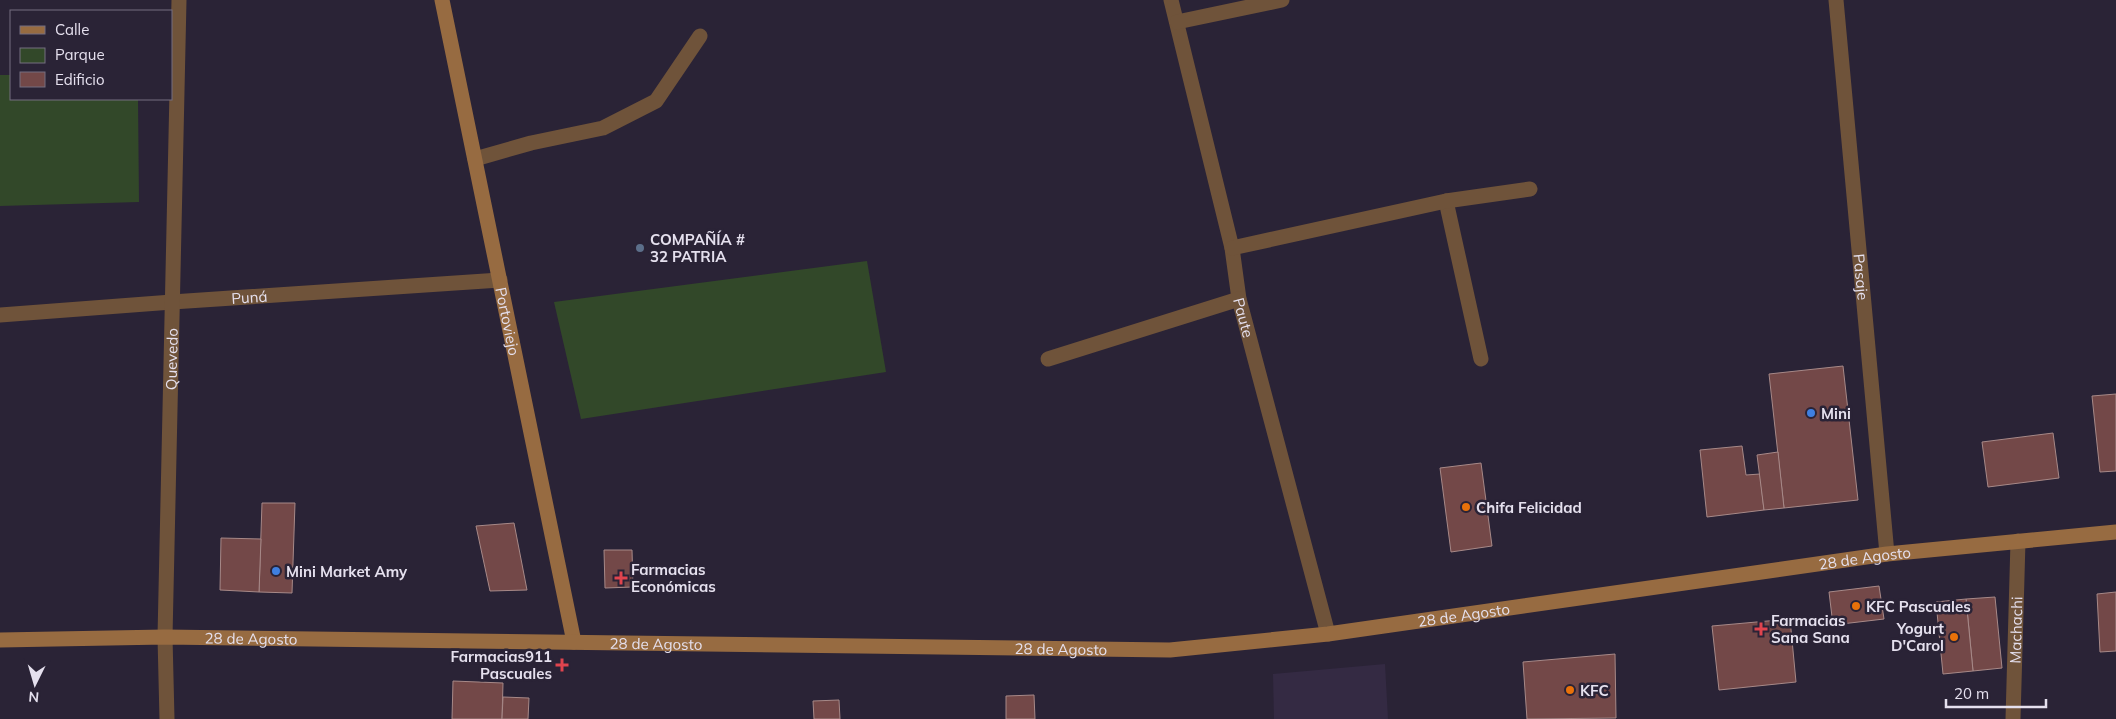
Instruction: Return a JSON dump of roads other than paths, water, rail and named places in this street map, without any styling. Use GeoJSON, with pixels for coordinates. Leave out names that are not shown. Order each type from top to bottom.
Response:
{"type":"FeatureCollection","features":[{"type":"Feature","properties":{"kind":"street","name":"Quevedo"},"geometry":{"type":"LineString","coordinates":[[167,719],[165,637],[180,0]]}},
{"type":"Feature","properties":{"kind":"street","name":"Portoviejo"},"geometry":{"type":"LineString","coordinates":[[442,0],[574,642]]}},
{"type":"Feature","properties":{"kind":"street","name":"Paute"},"geometry":{"type":"LineString","coordinates":[[1171,0],[1232,248],[1240,299],[1328,634]]}},
{"type":"Feature","properties":{"kind":"street"},"geometry":{"type":"LineString","coordinates":[[1177,22],[1282,0]]}},
{"type":"Feature","properties":{"kind":"street","name":"Pasaje"},"geometry":{"type":"LineString","coordinates":[[1836,0],[1886,554]]}},
{"type":"Feature","properties":{"kind":"street"},"geometry":{"type":"LineString","coordinates":[[475,160],[531,143],[603,128],[656,101],[700,36]]}},
{"type":"Feature","properties":{"kind":"street"},"geometry":{"type":"LineString","coordinates":[[1232,248],[1446,201],[1530,189]]}},
{"type":"Feature","properties":{"kind":"street"},"geometry":{"type":"LineString","coordinates":[[1446,201],[1480,358]]}},
{"type":"Feature","properties":{"kind":"street","name":"Puná"},"geometry":{"type":"LineString","coordinates":[[0,315],[500,280]]}},
{"type":"Feature","properties":{"kind":"street"},"geometry":{"type":"LineString","coordinates":[[1048,359],[1240,299]]}},
{"type":"Feature","properties":{"kind":"street","name":"28 de Agosto"},"geometry":{"type":"LineString","coordinates":[[0,640],[165,637],[1170,650],[1328,634],[1886,554],[2116,532]]}},
{"type":"Feature","properties":{"kind":"street","name":"Machachi"},"geometry":{"type":"LineString","coordinates":[[2013,719],[2018,541]]}},
{"type":"Feature","properties":{"kind":"place","name":"COMPAÑÍA # 32 PATRIA"},"geometry":{"type":"Point","coordinates":[640,248]}},
{"type":"Feature","properties":{"kind":"place","name":"Mini"},"geometry":{"type":"Point","coordinates":[1811,413]}},
{"type":"Feature","properties":{"kind":"place","name":"Chifa Felicidad"},"geometry":{"type":"Point","coordinates":[1466,507]}},
{"type":"Feature","properties":{"kind":"place","name":"Mini Market Amy"},"geometry":{"type":"Point","coordinates":[276,571]}},
{"type":"Feature","properties":{"kind":"place","name":"Farmacias Económicas"},"geometry":{"type":"Point","coordinates":[621,578]}},
{"type":"Feature","properties":{"kind":"place","name":"KFC Pascuales"},"geometry":{"type":"Point","coordinates":[1856,606]}},
{"type":"Feature","properties":{"kind":"place","name":"Farmacias Sana Sana"},"geometry":{"type":"Point","coordinates":[1761,629]}},
{"type":"Feature","properties":{"kind":"place","name":"Yogurt D'Carol"},"geometry":{"type":"Point","coordinates":[1954,637]}},
{"type":"Feature","properties":{"kind":"place","name":"Farmacias911 Pascuales"},"geometry":{"type":"Point","coordinates":[562,665]}},
{"type":"Feature","properties":{"kind":"place","name":"KFC"},"geometry":{"type":"Point","coordinates":[1570,690]}}]}
